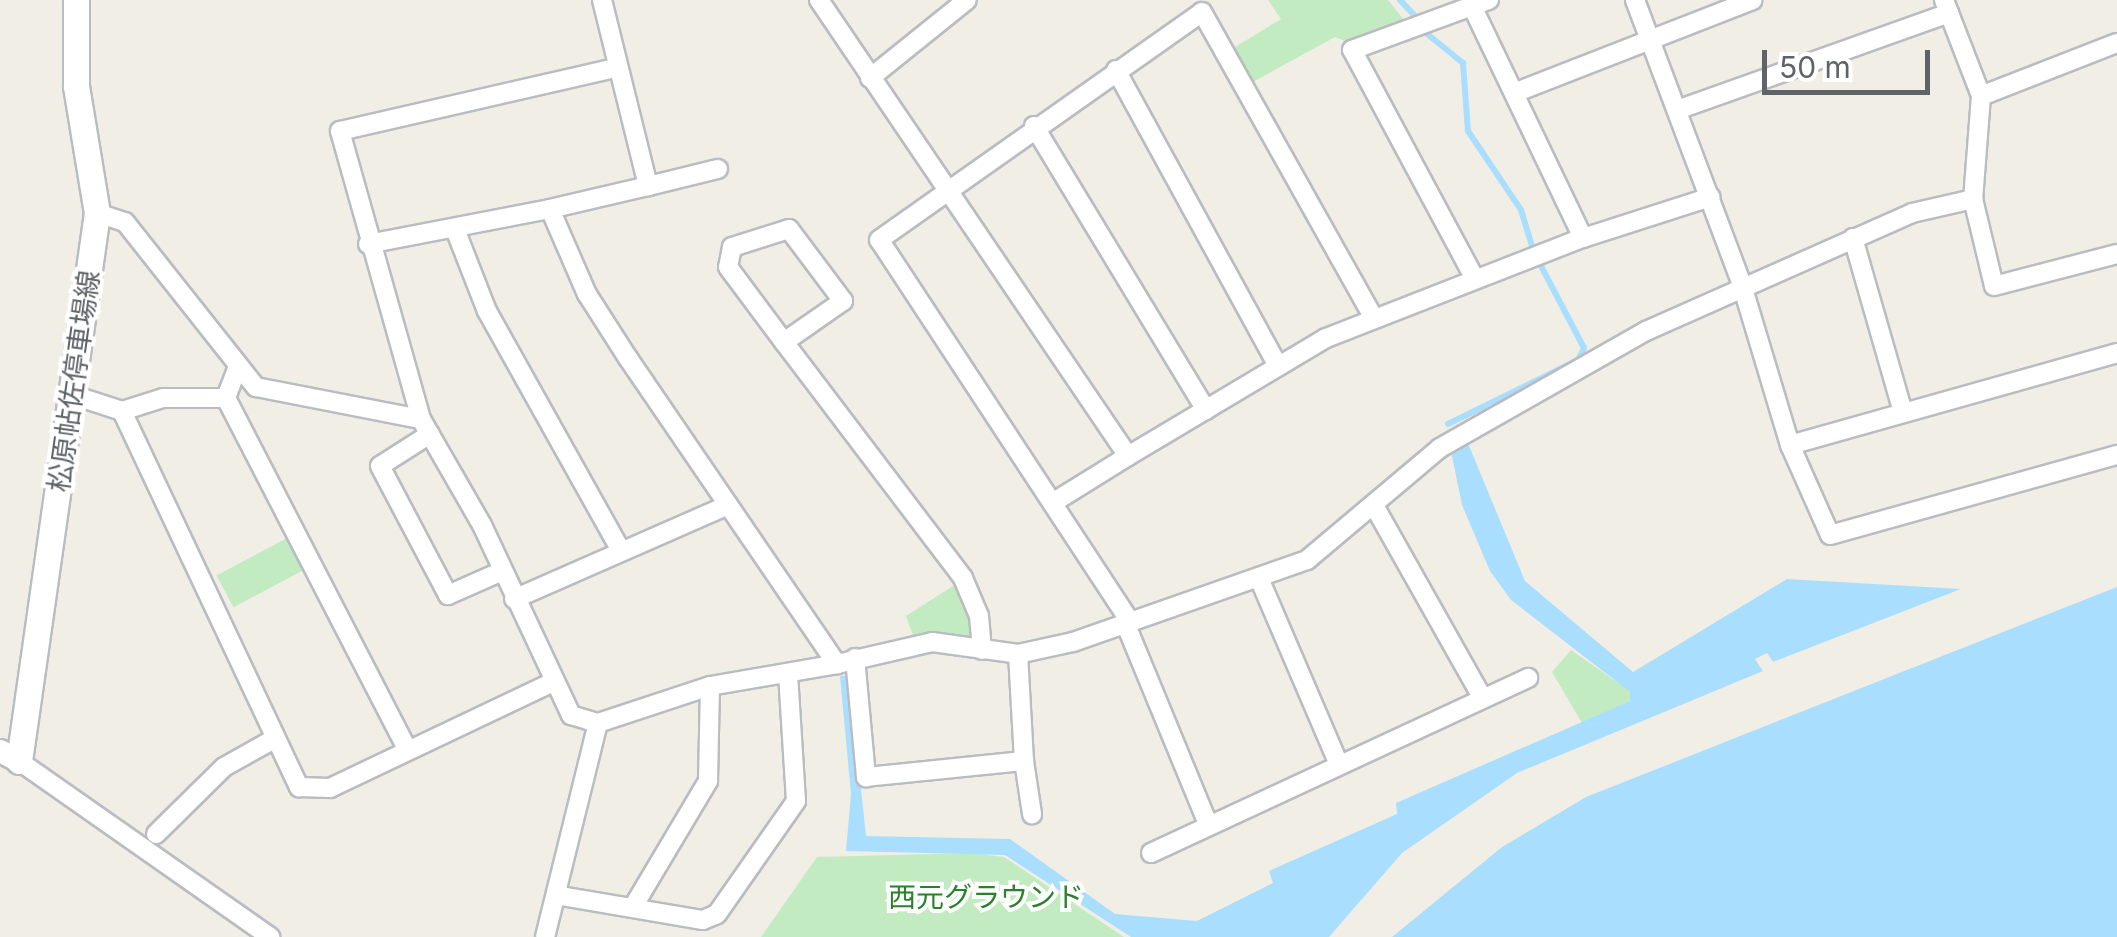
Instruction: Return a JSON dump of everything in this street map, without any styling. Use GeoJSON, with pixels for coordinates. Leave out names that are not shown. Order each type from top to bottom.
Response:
{"type":"FeatureCollection","features":[{"type":"Feature","properties":{"kind":"main road","name":"松原帖佐停車場線"},"geometry":{"type":"LineString","coordinates":[[9,756],[72,395],[97,213],[76,86],[76,0]]}},
{"type":"Feature","properties":{"kind":"street"},"geometry":{"type":"LineString","coordinates":[[602,0],[648,186]]}},
{"type":"Feature","properties":{"kind":"street"},"geometry":{"type":"LineString","coordinates":[[819,0],[1128,456]]}},
{"type":"Feature","properties":{"kind":"street"},"geometry":{"type":"LineString","coordinates":[[870,78],[967,0]]}},
{"type":"Feature","properties":{"kind":"street"},"geometry":{"type":"LineString","coordinates":[[1634,0],[1712,197],[1790,445],[1830,535],[2117,455]]}},
{"type":"Feature","properties":{"kind":"street"},"geometry":{"type":"LineString","coordinates":[[1514,94],[1752,0]]}},
{"type":"Feature","properties":{"kind":"street"},"geometry":{"type":"LineString","coordinates":[[1476,279],[1352,50],[1480,3],[1514,94],[1583,238]]}},
{"type":"Feature","properties":{"kind":"street"},"geometry":{"type":"LineString","coordinates":[[1677,110],[1946,6],[1982,96],[1973,200],[1994,286],[2117,254]]}},
{"type":"Feature","properties":{"kind":"street"},"geometry":{"type":"LineString","coordinates":[[1209,826],[1128,624],[1054,502],[879,240],[946,187],[1202,12],[1374,318]]}},
{"type":"Feature","properties":{"kind":"street"},"geometry":{"type":"LineString","coordinates":[[1982,96],[2115,48]]}},
{"type":"Feature","properties":{"kind":"street"},"geometry":{"type":"LineString","coordinates":[[616,68],[340,131],[368,244],[425,426],[571,715],[598,723],[710,686],[932,642],[1018,654],[1128,624],[1307,560],[1376,510],[1440,448],[1742,285],[1853,238],[1973,200]]}},
{"type":"Feature","properties":{"kind":"street"},"geometry":{"type":"LineString","coordinates":[[1116,70],[1278,366]]}},
{"type":"Feature","properties":{"kind":"street"},"geometry":{"type":"LineString","coordinates":[[1034,126],[1206,410]]}},
{"type":"Feature","properties":{"kind":"street"},"geometry":{"type":"LineString","coordinates":[[368,244],[550,209],[718,169]]}},
{"type":"Feature","properties":{"kind":"street"},"geometry":{"type":"LineString","coordinates":[[1054,502],[1278,366],[1374,318],[1583,238],[1712,197]]}},
{"type":"Feature","properties":{"kind":"street"},"geometry":{"type":"LineString","coordinates":[[550,209],[587,294],[728,505],[846,661],[866,777],[1024,761]]}},
{"type":"Feature","properties":{"kind":"street"},"geometry":{"type":"LineString","coordinates":[[97,213],[125,222],[237,369],[256,387],[425,426]]}},
{"type":"Feature","properties":{"kind":"street"},"geometry":{"type":"LineString","coordinates":[[455,229],[487,311],[621,551]]}},
{"type":"Feature","properties":{"kind":"street"},"geometry":{"type":"LineString","coordinates":[[784,342],[843,301],[789,229],[732,246],[728,267],[784,342],[963,578],[979,616],[982,650]]}},
{"type":"Feature","properties":{"kind":"street"},"geometry":{"type":"LineString","coordinates":[[1853,238],[1904,412]]}},
{"type":"Feature","properties":{"kind":"street"},"geometry":{"type":"LineString","coordinates":[[1790,445],[2117,353]]}},
{"type":"Feature","properties":{"kind":"street"},"geometry":{"type":"LineString","coordinates":[[237,369],[226,398],[407,750]]}},
{"type":"Feature","properties":{"kind":"street"},"geometry":{"type":"LineString","coordinates":[[72,395],[122,411],[164,398],[226,398]]}},
{"type":"Feature","properties":{"kind":"street"},"geometry":{"type":"LineString","coordinates":[[122,411],[274,739],[300,786],[313,792],[553,682]]}},
{"type":"Feature","properties":{"kind":"street"},"geometry":{"type":"LineString","coordinates":[[425,426],[380,466],[448,596],[500,572]]}},
{"type":"Feature","properties":{"kind":"street"},"geometry":{"type":"LineString","coordinates":[[514,599],[728,505]]}},
{"type":"Feature","properties":{"kind":"street"},"geometry":{"type":"LineString","coordinates":[[1376,510],[1482,697]]}},
{"type":"Feature","properties":{"kind":"street"},"geometry":{"type":"LineString","coordinates":[[1259,578],[1338,762]]}},
{"type":"Feature","properties":{"kind":"street"},"geometry":{"type":"LineString","coordinates":[[1018,654],[1024,761],[1032,814]]}},
{"type":"Feature","properties":{"kind":"street"},"geometry":{"type":"LineString","coordinates":[[561,896],[703,920],[717,914],[796,800],[788,673]]}},
{"type":"Feature","properties":{"kind":"street"},"geometry":{"type":"LineString","coordinates":[[1151,853],[1338,762],[1528,678]]}},
{"type":"Feature","properties":{"kind":"street"},"geometry":{"type":"LineString","coordinates":[[633,907],[708,781],[710,686]]}},
{"type":"Feature","properties":{"kind":"street"},"geometry":{"type":"LineString","coordinates":[[544,937],[561,896],[598,723]]}},
{"type":"Feature","properties":{"kind":"street"},"geometry":{"type":"LineString","coordinates":[[156,834],[224,767],[274,739]]}},
{"type":"Feature","properties":{"kind":"street"},"geometry":{"type":"LineString","coordinates":[[9,756],[270,937]]}},
{"type":"Feature","properties":{"kind":"green space"},"geometry":{"type":"Polygon","coordinates":[[[1268,0],[1388,0],[1405,21],[1350,43],[1335,37],[1249,84],[1230,50],[1281,19],[1268,0]]]}},
{"type":"Feature","properties":{"kind":"green space"},"geometry":{"type":"Polygon","coordinates":[[[289,537],[306,569],[233,607],[217,575],[289,537]]]}},
{"type":"Feature","properties":{"kind":"green space"},"geometry":{"type":"Polygon","coordinates":[[[956,584],[973,629],[966,640],[913,636],[906,616],[956,584]]]}},
{"type":"Feature","properties":{"kind":"green space"},"geometry":{"type":"Polygon","coordinates":[[[1571,650],[1631,692],[1630,701],[1582,723],[1552,672],[1571,650]]]}},
{"type":"Feature","properties":{"kind":"green space","name":"西元グラウンド"},"geometry":{"type":"Polygon","coordinates":[[[973,853],[1004,857],[1124,937],[761,937],[817,857],[973,853]]]}},
{"type":"Feature","properties":{"kind":"water"},"geometry":{"type":"Polygon","coordinates":[[[1467,441],[1525,581],[1633,672],[1787,579],[1961,589],[1773,662],[1767,653],[1755,659],[1763,671],[1517,773],[1402,853],[1329,937],[1131,937],[1005,855],[846,851],[851,794],[840,676],[849,676],[866,836],[1010,839],[1115,914],[1197,921],[1273,883],[1269,871],[1397,814],[1396,803],[1630,701],[1630,692],[1511,600],[1490,571],[1462,505],[1451,451],[1467,441]]]}},
{"type":"Feature","properties":{"kind":"water"},"geometry":{"type":"Polygon","coordinates":[[[2117,587],[2117,937],[1392,937],[1502,847],[1586,797],[2117,587]]]}},
{"type":"Feature","properties":{"kind":"waterway"},"geometry":{"type":"LineString","coordinates":[[1400,0],[1414,15]]}},
{"type":"Feature","properties":{"kind":"waterway"},"geometry":{"type":"LineString","coordinates":[[1426,33],[1463,63],[1468,131],[1521,210],[1532,247]]}},
{"type":"Feature","properties":{"kind":"waterway"},"geometry":{"type":"LineString","coordinates":[[1448,424],[1578,360],[1584,348],[1540,264]]}}]}
